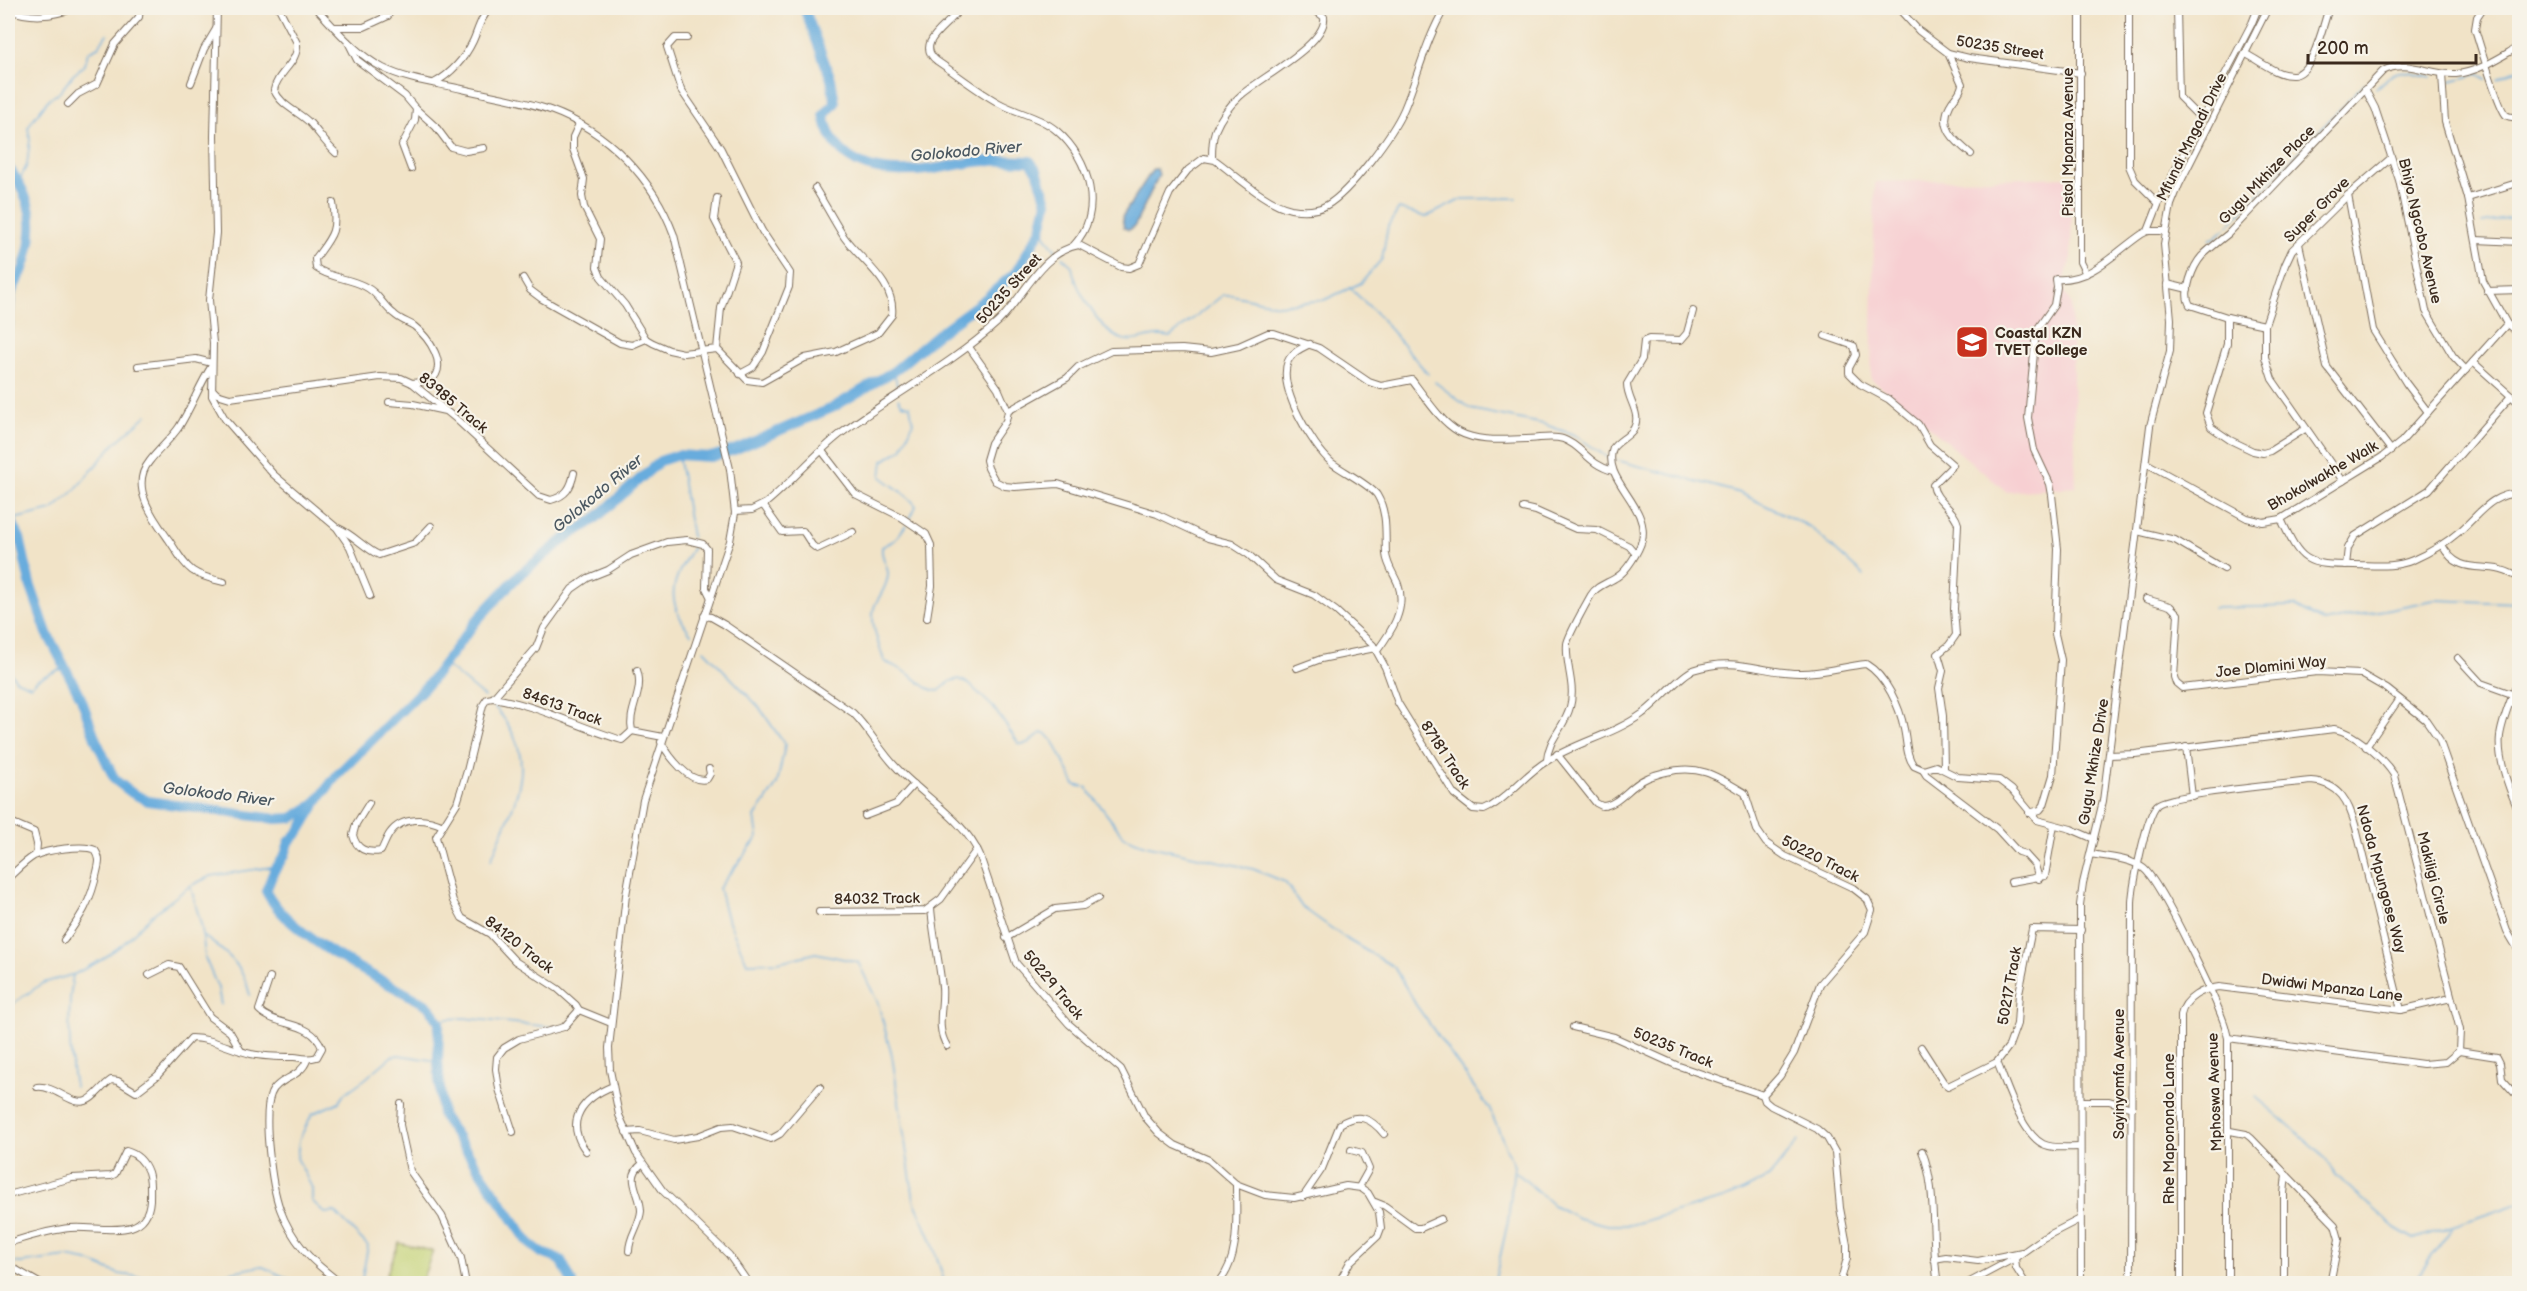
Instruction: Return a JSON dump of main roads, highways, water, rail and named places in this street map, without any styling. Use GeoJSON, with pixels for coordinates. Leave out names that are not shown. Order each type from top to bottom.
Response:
{"type":"FeatureCollection","features":[{"type":"Feature","properties":{"kind":"water"},"geometry":{"type":"Polygon","coordinates":[[[1153,169],[1157,169],[1159,175],[1134,227],[1129,230],[1124,228],[1122,217],[1153,169]]]}},
{"type":"Feature","properties":{"kind":"waterway","name":"Golokodo River"},"geometry":{"type":"LineString","coordinates":[[8,514],[20,538],[30,584],[47,633],[81,698],[96,740],[115,780],[132,793],[148,801],[276,819],[292,818],[315,804],[337,775],[430,682],[477,620],[518,576],[566,538],[594,520],[660,461],[678,455],[711,457],[734,450],[832,408],[894,371],[1016,272],[1041,229],[1047,202],[1037,170],[1030,161],[1004,160],[920,171],[899,171],[878,169],[860,163],[844,153],[832,137],[824,115],[835,103],[831,79],[804,8]]}},
{"type":"Feature","properties":{"kind":"waterway"},"geometry":{"type":"LineString","coordinates":[[19,181],[27,165],[30,139],[28,128],[32,121],[48,100],[60,92],[73,75],[85,65],[88,52],[98,47],[107,34]]}},
{"type":"Feature","properties":{"kind":"waterway"},"geometry":{"type":"LineString","coordinates":[[2498,79],[2520,68]]}},
{"type":"Feature","properties":{"kind":"waterway"},"geometry":{"type":"LineString","coordinates":[[2376,88],[2390,76],[2401,72],[2432,77]]}},
{"type":"Feature","properties":{"kind":"waterway"},"geometry":{"type":"LineString","coordinates":[[2451,81],[2478,74],[2487,79]]}},
{"type":"Feature","properties":{"kind":"waterway"},"geometry":{"type":"LineString","coordinates":[[2228,226],[2365,83]]}},
{"type":"Feature","properties":{"kind":"waterway"},"geometry":{"type":"LineString","coordinates":[[8,167],[23,190],[31,226],[28,252],[23,269],[12,291],[8,328]]}},
{"type":"Feature","properties":{"kind":"waterway"},"geometry":{"type":"LineString","coordinates":[[1062,257],[1072,266],[1078,285],[1096,317],[1112,333],[1124,340],[1170,337],[1223,295],[1278,305],[1324,300],[1361,283],[1382,259],[1388,226],[1399,209],[1426,217],[1462,199],[1516,198]]}},
{"type":"Feature","properties":{"kind":"waterway"},"geometry":{"type":"LineString","coordinates":[[2482,223],[2520,217]]}},
{"type":"Feature","properties":{"kind":"waterway"},"geometry":{"type":"LineString","coordinates":[[1041,229],[1056,251]]}},
{"type":"Feature","properties":{"kind":"waterway"},"geometry":{"type":"LineString","coordinates":[[2210,239],[2215,238],[2225,229]]}},
{"type":"Feature","properties":{"kind":"waterway"},"geometry":{"type":"LineString","coordinates":[[1350,288],[1378,315],[1428,374]]}},
{"type":"Feature","properties":{"kind":"waterway"},"geometry":{"type":"LineString","coordinates":[[894,371],[898,390]]}},
{"type":"Feature","properties":{"kind":"waterway"},"geometry":{"type":"LineString","coordinates":[[1435,382],[1470,409],[1543,424],[1575,435],[1608,458]]}},
{"type":"Feature","properties":{"kind":"waterway"},"geometry":{"type":"LineString","coordinates":[[898,398],[902,404],[910,406],[913,423],[902,449],[883,461],[881,477],[905,494],[916,506],[910,519]]}},
{"type":"Feature","properties":{"kind":"waterway"},"geometry":{"type":"LineString","coordinates":[[10,520],[52,510],[73,492],[115,443],[147,415]]}},
{"type":"Feature","properties":{"kind":"waterway"},"geometry":{"type":"LineString","coordinates":[[678,455],[692,537]]}},
{"type":"Feature","properties":{"kind":"waterway"},"geometry":{"type":"LineString","coordinates":[[1616,460],[1740,493],[1810,527],[1864,576]]}},
{"type":"Feature","properties":{"kind":"waterway"},"geometry":{"type":"LineString","coordinates":[[906,525],[895,540],[882,547],[888,578],[875,605],[873,618],[884,661],[934,690],[939,691],[951,681],[959,679],[969,684],[993,707],[1019,744],[1028,743],[1041,733],[1046,733],[1054,742],[1075,785],[1083,787]]}},
{"type":"Feature","properties":{"kind":"waterway"},"geometry":{"type":"LineString","coordinates":[[691,634],[677,611],[674,591],[680,571],[693,547]]}},
{"type":"Feature","properties":{"kind":"waterway"},"geometry":{"type":"LineString","coordinates":[[2213,608],[2295,606],[2324,622],[2434,600],[2520,603]]}},
{"type":"Feature","properties":{"kind":"waterway"},"geometry":{"type":"LineString","coordinates":[[704,650],[759,707],[785,745],[777,784],[755,817],[758,837],[719,888],[726,915],[747,963],[778,962],[816,953],[858,962],[878,1003],[892,1056],[914,1200],[931,1239],[943,1277],[941,1284]]}},
{"type":"Feature","properties":{"kind":"waterway"},"geometry":{"type":"LineString","coordinates":[[443,663],[484,697]]}},
{"type":"Feature","properties":{"kind":"waterway"},"geometry":{"type":"LineString","coordinates":[[8,669],[16,680],[31,686],[38,679],[65,667]]}},
{"type":"Feature","properties":{"kind":"waterway"},"geometry":{"type":"LineString","coordinates":[[490,702],[507,723],[517,742],[521,761],[516,798],[491,860]]}},
{"type":"Feature","properties":{"kind":"waterway"},"geometry":{"type":"LineString","coordinates":[[1086,787],[1124,837],[1145,845],[1253,869],[1285,882],[1302,907],[1348,940],[1394,967],[1416,1005],[1489,1108],[1514,1166],[1508,1221],[1494,1284]]}},
{"type":"Feature","properties":{"kind":"waterway"},"geometry":{"type":"LineString","coordinates":[[314,807],[299,832],[289,842],[285,855],[274,871],[266,891],[278,909],[315,941],[362,970],[427,1005],[434,1013],[439,1023],[438,1061],[442,1115],[529,1243],[542,1253],[561,1260],[573,1284]]}},
{"type":"Feature","properties":{"kind":"waterway"},"geometry":{"type":"LineString","coordinates":[[8,1007],[43,983],[75,974],[101,960],[123,944],[152,915],[190,886],[211,876],[278,866]]}},
{"type":"Feature","properties":{"kind":"waterway"},"geometry":{"type":"LineString","coordinates":[[191,888],[202,928],[205,958],[218,988],[221,1005]]}},
{"type":"Feature","properties":{"kind":"waterway"},"geometry":{"type":"LineString","coordinates":[[202,935],[233,960],[243,975],[250,995]]}},
{"type":"Feature","properties":{"kind":"waterway"},"geometry":{"type":"LineString","coordinates":[[73,975],[70,1031],[75,1087]]}},
{"type":"Feature","properties":{"kind":"waterway"},"geometry":{"type":"LineString","coordinates":[[439,1023],[446,1019],[464,1018],[552,1027]]}},
{"type":"Feature","properties":{"kind":"waterway"},"geometry":{"type":"LineString","coordinates":[[361,1284],[368,1246],[335,1212],[325,1213],[312,1201],[312,1188],[297,1158],[299,1140],[312,1114],[339,1102],[344,1094],[392,1056],[438,1061]]}},
{"type":"Feature","properties":{"kind":"waterway"},"geometry":{"type":"LineString","coordinates":[[2256,1097],[2318,1150],[2337,1176],[2363,1200],[2395,1228],[2414,1239],[2520,1203]]}},
{"type":"Feature","properties":{"kind":"waterway"},"geometry":{"type":"LineString","coordinates":[[1515,1171],[1553,1205],[1578,1218],[1607,1225],[1630,1225],[1723,1199],[1744,1190],[1769,1177],[1798,1141]]}},
{"type":"Feature","properties":{"kind":"waterway"},"geometry":{"type":"LineString","coordinates":[[2412,1284],[2452,1228]]}},
{"type":"Feature","properties":{"kind":"waterway"},"geometry":{"type":"LineString","coordinates":[[8,1261],[20,1263],[67,1257],[88,1261],[119,1274],[148,1278],[202,1278],[261,1266],[299,1284]]}},
{"type":"Feature","properties":{"kind":"place","name":"Coastal KZN TVET College"},"geometry":{"type":"Point","coordinates":[1972,342]}}]}
